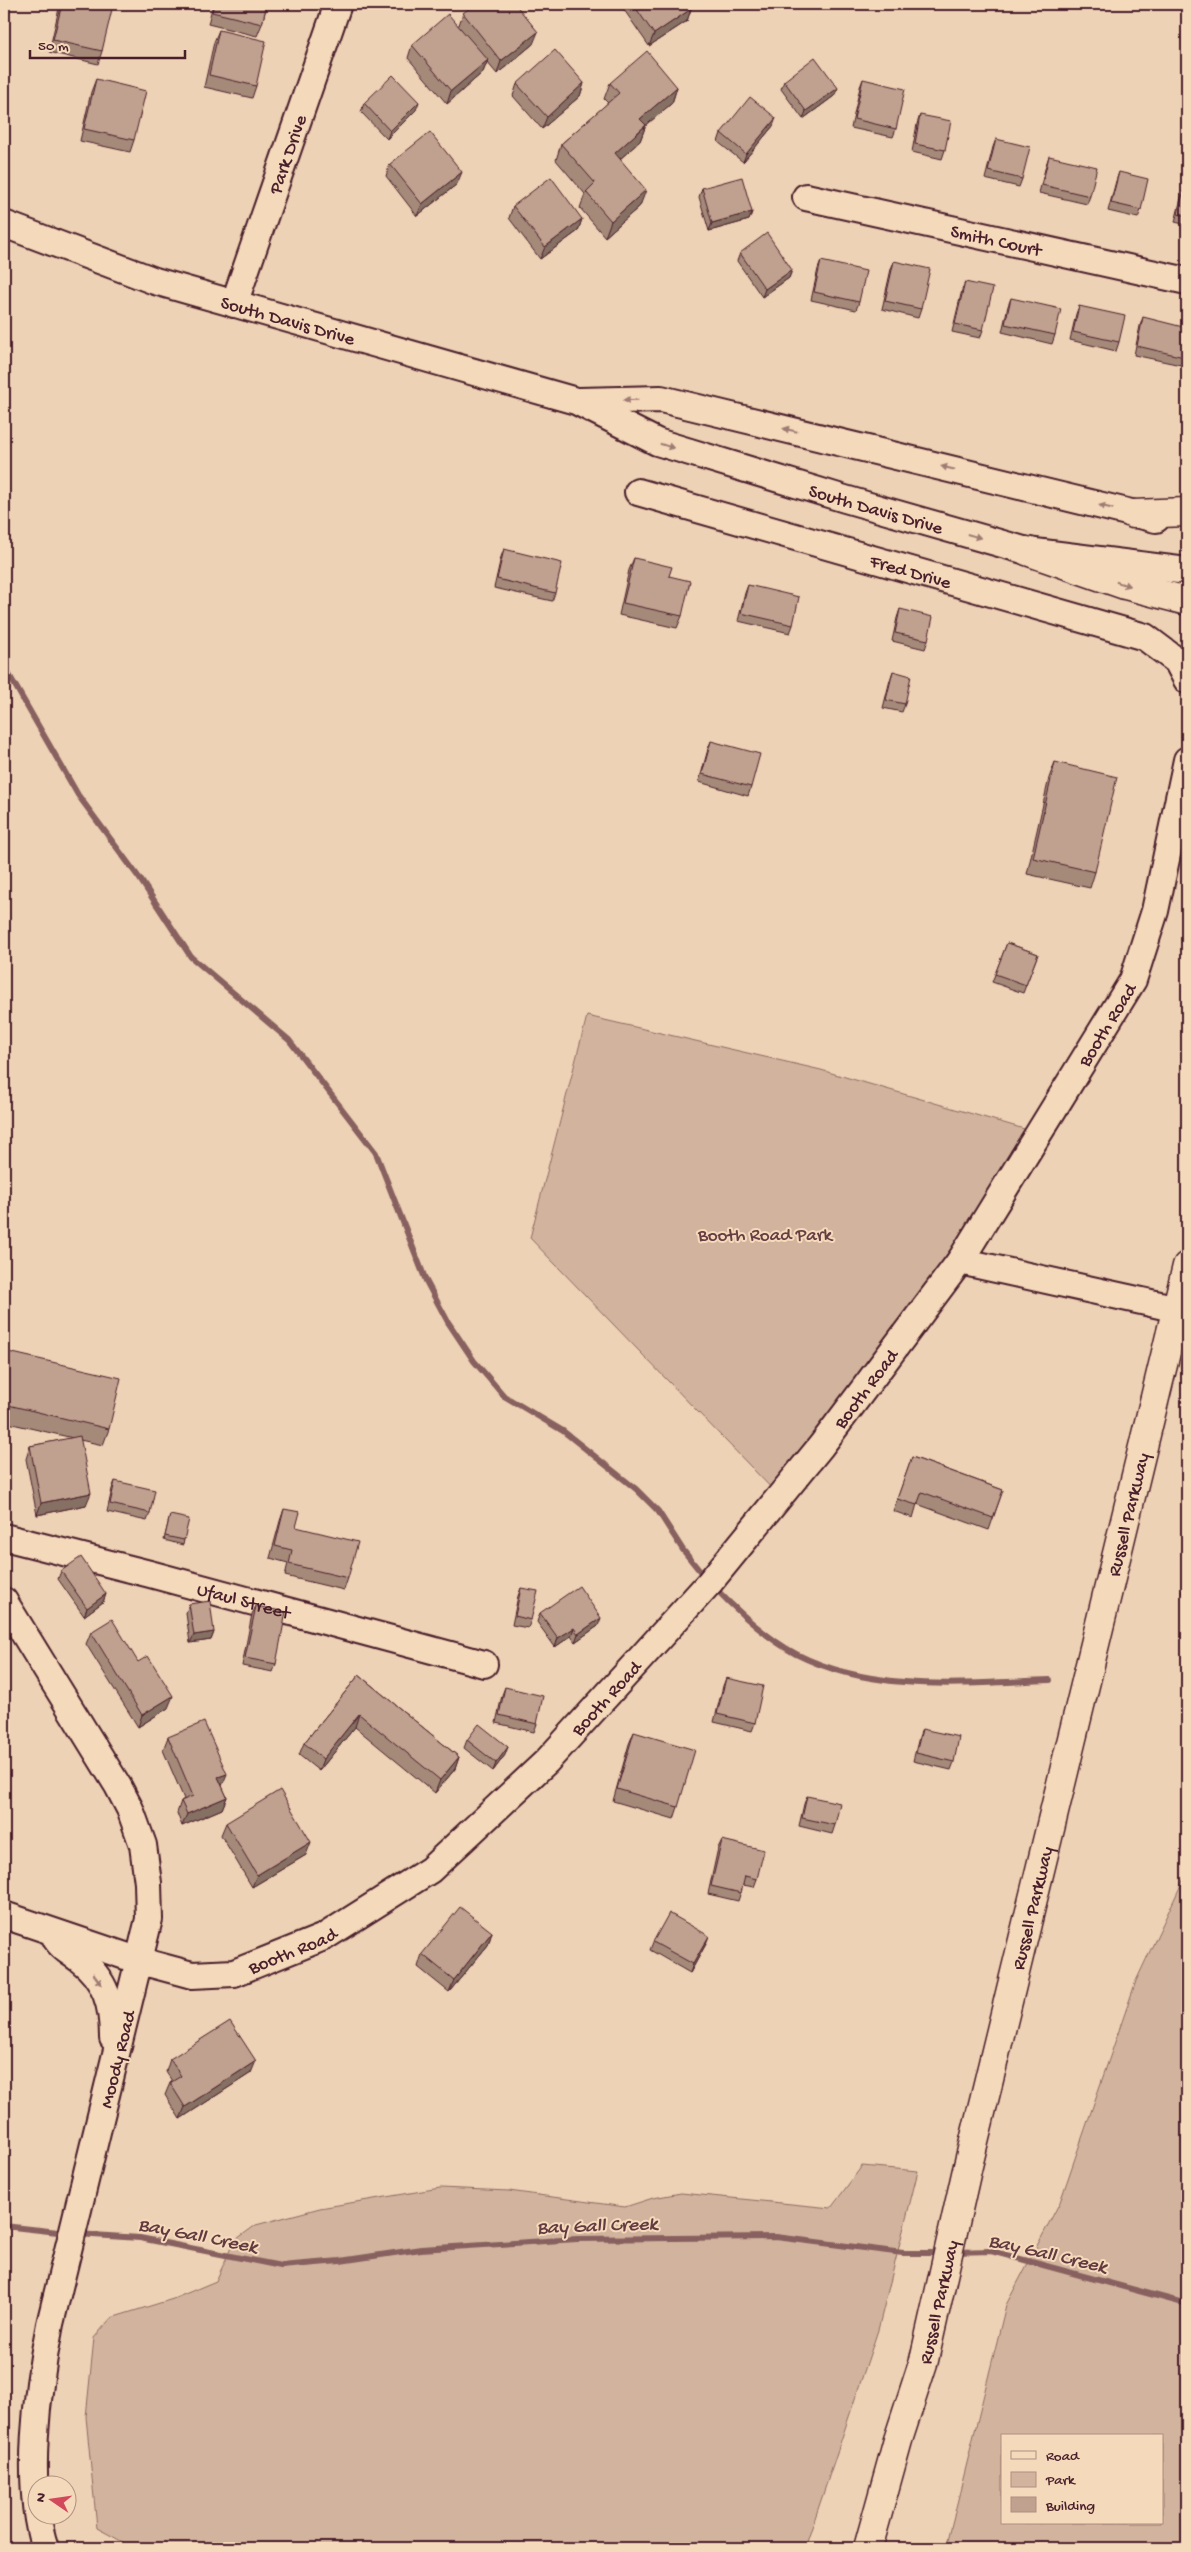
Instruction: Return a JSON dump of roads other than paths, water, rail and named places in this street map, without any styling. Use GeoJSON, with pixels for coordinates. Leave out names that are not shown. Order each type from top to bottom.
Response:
{"type":"FeatureCollection","features":[{"type":"Feature","properties":{"kind":"main road"},"geometry":{"type":"LineString","coordinates":[[1133,514],[1187,512]]}},
{"type":"Feature","properties":{"kind":"main road"},"geometry":{"type":"LineString","coordinates":[[1028,551],[1125,585],[1187,602]]}},
{"type":"Feature","properties":{"kind":"main road","name":"Russell Parkway"},"geometry":{"type":"LineString","coordinates":[[868,2548],[898,2440],[924,2360],[966,2174],[1182,1310],[1187,1266]]}},
{"type":"Feature","properties":{"kind":"street","name":"Park Drive"},"geometry":{"type":"LineString","coordinates":[[234,304],[338,4]]}},
{"type":"Feature","properties":{"kind":"street","name":"Smith Court"},"geometry":{"type":"LineString","coordinates":[[806,196],[1187,281]]}},
{"type":"Feature","properties":{"kind":"street","name":"South Davis Drive"},"geometry":{"type":"LineString","coordinates":[[4,224],[156,281],[576,402],[657,442],[1028,551],[1187,571]]}},
{"type":"Feature","properties":{"kind":"street","name":"South Davis Drive"},"geometry":{"type":"LineString","coordinates":[[576,402],[661,399],[1187,526]]}},
{"type":"Feature","properties":{"kind":"street","name":"Fred Drive"},"geometry":{"type":"LineString","coordinates":[[638,492],[1145,637],[1182,670]]}},
{"type":"Feature","properties":{"kind":"street","name":"Booth Road"},"geometry":{"type":"LineString","coordinates":[[4,1915],[52,1933],[140,1961],[192,1975],[234,1973],[324,1937],[430,1870],[547,1761],[710,1582],[820,1446],[960,1261],[1133,980],[1155,912],[1187,760]]}},
{"type":"Feature","properties":{"kind":"street"},"geometry":{"type":"LineString","coordinates":[[960,1261],[1182,1310]]}},
{"type":"Feature","properties":{"kind":"street","name":"Ufaul Street"},"geometry":{"type":"LineString","coordinates":[[4,1537],[150,1574],[484,1664]]}},
{"type":"Feature","properties":{"kind":"street","name":"Moody Road"},"geometry":{"type":"LineString","coordinates":[[4,1601],[118,1786],[130,1809],[142,1845],[148,1883],[149,1919],[140,1961],[50,2324],[39,2378],[35,2448],[37,2524],[44,2548]]}},
{"type":"Feature","properties":{"kind":"street"},"geometry":{"type":"LineString","coordinates":[[52,1933],[65,1951],[79,1958],[90,1969],[109,1996],[113,2012],[113,2068]]}},
{"type":"Feature","properties":{"kind":"waterway"},"geometry":{"type":"LineString","coordinates":[[4,666],[78,795],[140,879],[191,957],[289,1040],[376,1153],[426,1281],[448,1322],[474,1361],[504,1396],[563,1431],[636,1489],[658,1511],[683,1550],[703,1575]]}},
{"type":"Feature","properties":{"kind":"waterway"},"geometry":{"type":"LineString","coordinates":[[714,1587],[752,1624],[773,1640],[796,1654],[826,1667],[889,1681],[921,1683],[954,1684],[1050,1680]]}},
{"type":"Feature","properties":{"kind":"waterway","name":"Bay Gall Creek"},"geometry":{"type":"LineString","coordinates":[[4,2226],[67,2233]]}},
{"type":"Feature","properties":{"kind":"waterway","name":"Bay Gall Creek"},"geometry":{"type":"LineString","coordinates":[[77,2234],[140,2238],[281,2266],[340,2261],[421,2249],[577,2239],[776,2237],[903,2253],[941,2253]]}},
{"type":"Feature","properties":{"kind":"waterway","name":"Bay Gall Creek"},"geometry":{"type":"LineString","coordinates":[[954,2252],[991,2251],[1187,2304]]}},
{"type":"Feature","properties":{"kind":"park label","name":"Booth Road Park"},"geometry":{"type":"Point","coordinates":[765,1233]}}]}
